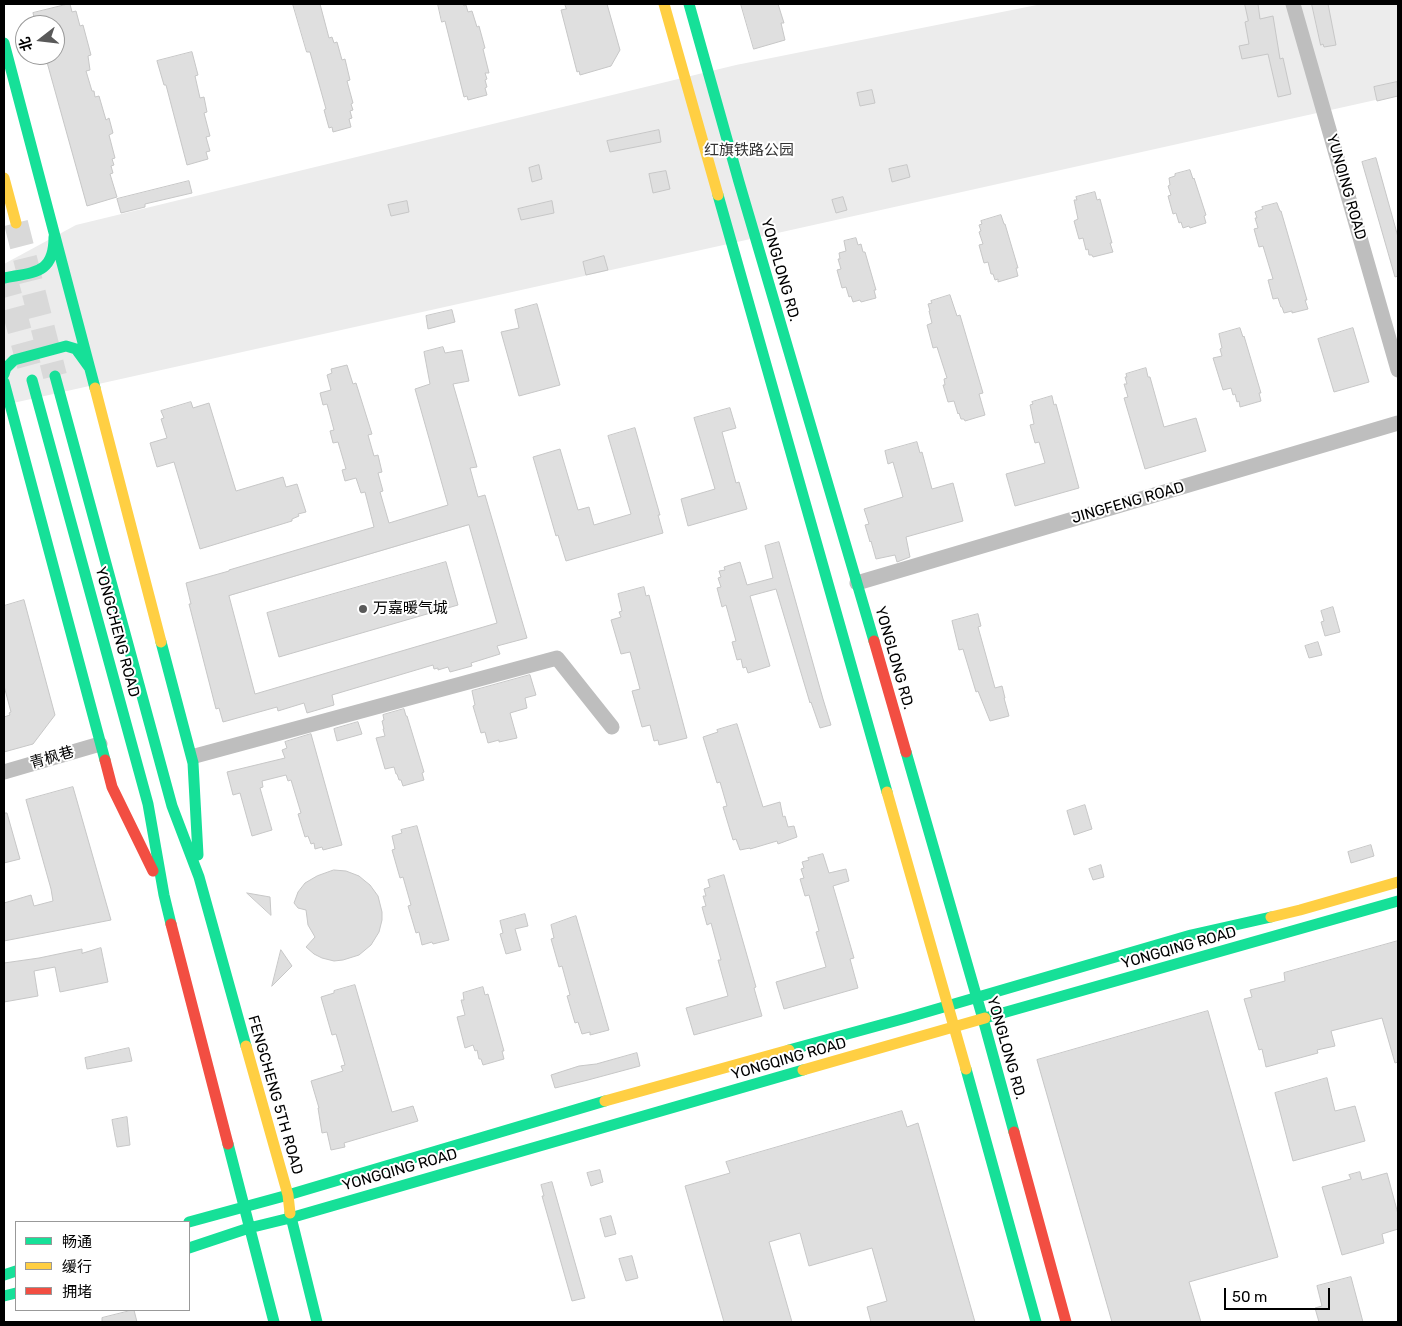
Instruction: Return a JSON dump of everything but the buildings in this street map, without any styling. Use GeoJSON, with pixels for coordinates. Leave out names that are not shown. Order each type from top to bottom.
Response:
{"type":"FeatureCollection","features":[{"type":"Feature","properties":{"kind":"street"},"geometry":{"type":"LineString","coordinates":[[664,4],[1036,1322]]}},
{"type":"Feature","properties":{"kind":"street","name":"YONGLONG RD."},"geometry":{"type":"LineString","coordinates":[[689,4],[977,997],[1066,1322]]}},
{"type":"Feature","properties":{"kind":"street","name":"YUNQING ROAD"},"geometry":{"type":"LineString","coordinates":[[1293,4],[1398,370]]}},
{"type":"Feature","properties":{"kind":"street"},"geometry":{"type":"LineString","coordinates":[[4,43],[193,763],[199,876]]}},
{"type":"Feature","properties":{"kind":"street"},"geometry":{"type":"LineString","coordinates":[[4,178],[16,223]]}},
{"type":"Feature","properties":{"kind":"street"},"geometry":{"type":"LineString","coordinates":[[4,278],[37,271],[48,265],[54,252],[54,234]]}},
{"type":"Feature","properties":{"kind":"street"},"geometry":{"type":"LineString","coordinates":[[4,374],[8,364],[14,360],[66,346],[76,349],[90,369]]}},
{"type":"Feature","properties":{"kind":"street","name":"YONGCHENG ROAD"},"geometry":{"type":"LineString","coordinates":[[54,376],[172,806],[199,876]]}},
{"type":"Feature","properties":{"kind":"street","name":"YONGCHENG ROAD"},"geometry":{"type":"LineString","coordinates":[[32,380],[148,804],[164,894]]}},
{"type":"Feature","properties":{"kind":"street"},"geometry":{"type":"LineString","coordinates":[[4,382],[112,787],[164,894],[274,1322]]}},
{"type":"Feature","properties":{"kind":"street","name":"JINGFENG ROAD"},"geometry":{"type":"LineString","coordinates":[[857,583],[1398,423]]}},
{"type":"Feature","properties":{"kind":"street"},"geometry":{"type":"LineString","coordinates":[[195,756],[558,658],[612,727]]}},
{"type":"Feature","properties":{"kind":"street","name":"青枫巷"},"geometry":{"type":"LineString","coordinates":[[4,772],[100,744]]}},
{"type":"Feature","properties":{"kind":"street","name":"FENGCHENG 5TH ROAD"},"geometry":{"type":"LineString","coordinates":[[199,876],[288,1195],[290,1218],[318,1322]]}},
{"type":"Feature","properties":{"kind":"street","name":"YONGQING ROAD"},"geometry":{"type":"LineString","coordinates":[[190,1222],[288,1195],[590,1105],[948,1006],[1191,935],[1300,910],[1398,882]]}},
{"type":"Feature","properties":{"kind":"street","name":"YONGQING ROAD"},"geometry":{"type":"LineString","coordinates":[[190,1248],[249,1228],[290,1218],[1398,901]]}},
{"type":"Feature","properties":{"kind":"green space","name":"红旗铁路公园"},"geometry":{"type":"Polygon","coordinates":[[[1042,4],[1398,4],[1398,95],[4,405],[4,264],[76,225],[736,65],[1042,4]]]}},
{"type":"Feature","properties":{"kind":"tunnel"},"geometry":{"type":"LineString","coordinates":[[16,223],[55,376]]}},
{"type":"Feature","properties":{"kind":"tunnel"},"geometry":{"type":"LineString","coordinates":[[4,273],[32,377]]}},
{"type":"Feature","properties":{"kind":"traffic: fast"},"geometry":{"type":"LineString","coordinates":[[689,4],[739,182],[874,641]]}},
{"type":"Feature","properties":{"kind":"traffic: fast"},"geometry":{"type":"LineString","coordinates":[[4,43],[95,388]]}},
{"type":"Feature","properties":{"kind":"traffic: fast"},"geometry":{"type":"LineString","coordinates":[[718,195],[887,792]]}},
{"type":"Feature","properties":{"kind":"traffic: fast"},"geometry":{"type":"LineString","coordinates":[[4,278],[33,272],[46,265],[53,249],[54,237]]}},
{"type":"Feature","properties":{"kind":"traffic: fast"},"geometry":{"type":"LineString","coordinates":[[4,374],[6,368],[14,360],[66,346],[76,349],[89,367]]}},
{"type":"Feature","properties":{"kind":"traffic: fast"},"geometry":{"type":"LineString","coordinates":[[55,376],[172,806],[199,877],[246,1046]]}},
{"type":"Feature","properties":{"kind":"traffic: fast"},"geometry":{"type":"LineString","coordinates":[[32,380],[148,804],[171,924]]}},
{"type":"Feature","properties":{"kind":"traffic: fast"},"geometry":{"type":"LineString","coordinates":[[4,382],[105,760]]}},
{"type":"Feature","properties":{"kind":"traffic: fast"},"geometry":{"type":"LineString","coordinates":[[161,642],[193,763],[198,855]]}},
{"type":"Feature","properties":{"kind":"traffic: fast"},"geometry":{"type":"LineString","coordinates":[[906,752],[1014,1132]]}},
{"type":"Feature","properties":{"kind":"traffic: fast"},"geometry":{"type":"LineString","coordinates":[[985,1018],[1398,901]]}},
{"type":"Feature","properties":{"kind":"traffic: fast"},"geometry":{"type":"LineString","coordinates":[[789,1050],[1191,935],[1271,917]]}},
{"type":"Feature","properties":{"kind":"traffic: fast"},"geometry":{"type":"LineString","coordinates":[[966,1069],[1036,1322]]}},
{"type":"Feature","properties":{"kind":"traffic: fast"},"geometry":{"type":"LineString","coordinates":[[190,1248],[249,1228],[290,1218],[803,1070]]}},
{"type":"Feature","properties":{"kind":"traffic: fast"},"geometry":{"type":"LineString","coordinates":[[190,1222],[288,1195],[605,1101]]}},
{"type":"Feature","properties":{"kind":"traffic: fast"},"geometry":{"type":"LineString","coordinates":[[228,1144],[274,1322]]}},
{"type":"Feature","properties":{"kind":"traffic: fast"},"geometry":{"type":"LineString","coordinates":[[290,1213],[317,1322]]}},
{"type":"Feature","properties":{"kind":"traffic: fast"},"geometry":{"type":"LineString","coordinates":[[4,1275],[15,1271]]}},
{"type":"Feature","properties":{"kind":"traffic: fast"},"geometry":{"type":"LineString","coordinates":[[4,1296],[15,1293]]}},
{"type":"Feature","properties":{"kind":"traffic: slow"},"geometry":{"type":"LineString","coordinates":[[664,4],[718,195]]}},
{"type":"Feature","properties":{"kind":"traffic: slow"},"geometry":{"type":"LineString","coordinates":[[4,178],[16,223]]}},
{"type":"Feature","properties":{"kind":"traffic: slow"},"geometry":{"type":"LineString","coordinates":[[95,388],[161,642]]}},
{"type":"Feature","properties":{"kind":"traffic: slow"},"geometry":{"type":"LineString","coordinates":[[887,792],[966,1069]]}},
{"type":"Feature","properties":{"kind":"traffic: slow"},"geometry":{"type":"LineString","coordinates":[[1271,917],[1398,882]]}},
{"type":"Feature","properties":{"kind":"traffic: slow"},"geometry":{"type":"LineString","coordinates":[[803,1070],[985,1018]]}},
{"type":"Feature","properties":{"kind":"traffic: slow"},"geometry":{"type":"LineString","coordinates":[[246,1046],[288,1195],[290,1213]]}},
{"type":"Feature","properties":{"kind":"traffic: slow"},"geometry":{"type":"LineString","coordinates":[[605,1101],[789,1050]]}},
{"type":"Feature","properties":{"kind":"traffic: jam"},"geometry":{"type":"LineString","coordinates":[[874,641],[906,752]]}},
{"type":"Feature","properties":{"kind":"traffic: jam"},"geometry":{"type":"LineString","coordinates":[[105,760],[112,787],[153,871]]}},
{"type":"Feature","properties":{"kind":"traffic: jam"},"geometry":{"type":"LineString","coordinates":[[171,924],[228,1144]]}},
{"type":"Feature","properties":{"kind":"traffic: jam"},"geometry":{"type":"LineString","coordinates":[[1014,1132],[1066,1322]]}},
{"type":"Feature","properties":{"kind":"place","name":"万嘉暖气城"},"geometry":{"type":"Point","coordinates":[363,609]}}]}
